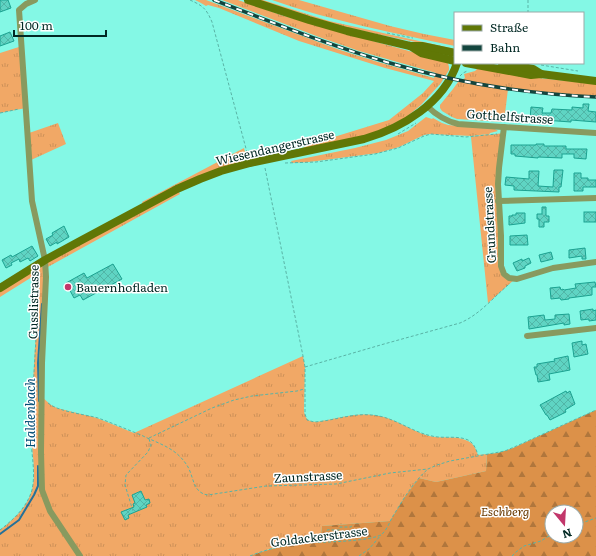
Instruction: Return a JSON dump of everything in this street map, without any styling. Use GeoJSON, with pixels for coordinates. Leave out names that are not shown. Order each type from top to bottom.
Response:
{"type":"FeatureCollection","features":[{"type":"Feature","properties":{"kind":"main road"},"geometry":{"type":"LineString","coordinates":[[248,0],[309,20],[410,46],[421,52],[454,61]]}},
{"type":"Feature","properties":{"kind":"main road"},"geometry":{"type":"LineString","coordinates":[[410,46],[422,46],[454,53]]}},
{"type":"Feature","properties":{"kind":"main road","name":"Wiesendangerstrasse"},"geometry":{"type":"LineString","coordinates":[[0,288],[80,240],[184,186],[221,171],[250,163],[353,142],[389,131],[415,116],[427,106],[444,87],[457,64]]}},
{"type":"Feature","properties":{"kind":"main road"},"geometry":{"type":"LineString","coordinates":[[472,64],[532,75],[541,74],[596,81]]}},
{"type":"Feature","properties":{"kind":"main road"},"geometry":{"type":"LineString","coordinates":[[507,64],[533,69],[541,74]]}},
{"type":"Feature","properties":{"kind":"street","name":"Gusslistrasse"},"geometry":{"type":"LineString","coordinates":[[35,0],[26,4],[20,10],[32,202],[45,260],[46,277],[42,363],[42,490],[50,511],[80,556]]}},
{"type":"Feature","properties":{"kind":"street","name":"Gotthelfstrasse"},"geometry":{"type":"LineString","coordinates":[[427,106],[440,117],[455,123],[504,130],[596,133]]}},
{"type":"Feature","properties":{"kind":"street","name":"Grundstrasse"},"geometry":{"type":"LineString","coordinates":[[504,130],[498,173],[501,266],[506,276],[515,279]]}},
{"type":"Feature","properties":{"kind":"street"},"geometry":{"type":"LineString","coordinates":[[498,201],[596,198]]}},
{"type":"Feature","properties":{"kind":"street"},"geometry":{"type":"LineString","coordinates":[[515,279],[558,267],[596,262]]}},
{"type":"Feature","properties":{"kind":"street"},"geometry":{"type":"LineString","coordinates":[[527,336],[596,328]]}},
{"type":"Feature","properties":{"kind":"path"},"geometry":{"type":"LineString","coordinates":[[190,0],[199,4],[207,11],[212,22],[250,163]]}},
{"type":"Feature","properties":{"kind":"path"},"geometry":{"type":"LineString","coordinates":[[528,0],[528,12]]}},
{"type":"Feature","properties":{"kind":"path"},"geometry":{"type":"LineString","coordinates":[[385,32],[416,39]]}},
{"type":"Feature","properties":{"kind":"path"},"geometry":{"type":"LineString","coordinates":[[538,65],[584,72]]}},
{"type":"Feature","properties":{"kind":"path"},"geometry":{"type":"LineString","coordinates":[[458,78],[463,73],[471,70]]}},
{"type":"Feature","properties":{"kind":"path"},"geometry":{"type":"LineString","coordinates":[[0,113],[18,109]]}},
{"type":"Feature","properties":{"kind":"path"},"geometry":{"type":"LineString","coordinates":[[284,163],[316,162],[376,154],[398,148],[431,134],[466,137],[504,130]]}},
{"type":"Feature","properties":{"kind":"path"},"geometry":{"type":"LineString","coordinates":[[265,166],[305,367],[304,389],[306,419],[311,422],[356,415],[370,414],[381,416],[427,435],[468,440],[473,444],[478,455]]}},
{"type":"Feature","properties":{"kind":"path"},"geometry":{"type":"LineString","coordinates":[[305,367],[460,323],[477,313],[515,279]]}},
{"type":"Feature","properties":{"kind":"path"},"geometry":{"type":"LineString","coordinates":[[0,530],[14,518],[25,505],[32,490],[34,480],[31,443],[39,286]]}},
{"type":"Feature","properties":{"kind":"path"},"geometry":{"type":"LineString","coordinates":[[133,511],[125,484],[126,475],[148,452],[151,445],[148,439],[212,408],[234,400],[252,396],[296,392],[304,389]]}},
{"type":"Feature","properties":{"kind":"path","name":"Zaunstrasse"},"geometry":{"type":"LineString","coordinates":[[42,397],[50,405],[106,421],[167,448],[180,457],[188,467],[196,489],[200,493],[208,495],[266,486],[336,484],[390,473],[428,469],[450,461],[505,451],[596,410]]}},
{"type":"Feature","properties":{"kind":"path","name":"Goldackerstrasse"},"geometry":{"type":"LineString","coordinates":[[250,556],[286,545],[368,538],[382,534],[408,492],[422,474],[428,469]]}},
{"type":"Feature","properties":{"kind":"path"},"geometry":{"type":"LineString","coordinates":[[584,522],[596,518]]}},
{"type":"Feature","properties":{"kind":"path"},"geometry":{"type":"LineString","coordinates":[[318,542],[320,538],[326,534],[327,530],[338,530],[340,527],[350,527],[353,524]]}},
{"type":"Feature","properties":{"kind":"path"},"geometry":{"type":"LineString","coordinates":[[359,556],[369,549],[382,534]]}},
{"type":"Feature","properties":{"kind":"path"},"geometry":{"type":"LineString","coordinates":[[512,556],[524,546],[544,539]]}},
{"type":"Feature","properties":{"kind":"green space"},"geometry":{"type":"Polygon","coordinates":[[[195,0],[206,0],[340,50],[434,78],[436,73],[359,51],[222,0],[238,0],[308,23],[445,61],[448,63],[449,70],[441,83],[421,105],[405,118],[375,133],[299,150],[308,145],[389,120],[423,93],[434,81],[385,68],[299,41],[219,8],[208,5],[206,6],[195,0]]]}},
{"type":"Feature","properties":{"kind":"green space"},"geometry":{"type":"Polygon","coordinates":[[[258,0],[263,0],[329,21],[454,50],[376,34],[333,24],[258,0]]]}},
{"type":"Feature","properties":{"kind":"green space"},"geometry":{"type":"Polygon","coordinates":[[[272,0],[299,0],[390,26],[454,40],[454,46],[340,20],[272,0]]]}},
{"type":"Feature","properties":{"kind":"green space"},"geometry":{"type":"Polygon","coordinates":[[[22,46],[26,108],[0,113],[0,53],[22,46]]]}},
{"type":"Feature","properties":{"kind":"green space"},"geometry":{"type":"Polygon","coordinates":[[[479,67],[539,78],[596,84],[596,97],[559,95],[508,89],[504,122],[457,119],[442,111],[440,105],[458,82],[465,78],[464,74],[475,71],[479,67]]]}},
{"type":"Feature","properties":{"kind":"green space"},"geometry":{"type":"Polygon","coordinates":[[[426,117],[433,118],[448,125],[495,129],[498,131],[490,133],[489,135],[503,133],[499,168],[503,271],[515,279],[488,303],[471,137],[488,134],[472,136],[430,134],[424,135],[399,147],[378,153],[309,162],[292,163],[291,161],[386,140],[408,131],[426,117]]]}},
{"type":"Feature","properties":{"kind":"green space"},"geometry":{"type":"Polygon","coordinates":[[[58,123],[66,144],[31,160],[29,133],[58,123]]]}},
{"type":"Feature","properties":{"kind":"green space"},"geometry":{"type":"Polygon","coordinates":[[[244,148],[246,156],[244,161],[143,204],[142,202],[244,148]]]}},
{"type":"Feature","properties":{"kind":"green space"},"geometry":{"type":"Polygon","coordinates":[[[177,189],[180,194],[46,268],[42,397],[57,408],[97,418],[134,433],[303,356],[305,367],[304,411],[306,418],[310,421],[317,422],[351,416],[372,415],[387,418],[429,436],[463,439],[473,445],[478,455],[487,454],[486,471],[436,482],[419,478],[404,498],[390,521],[322,526],[320,542],[275,548],[250,556],[0,556],[0,530],[23,508],[32,490],[34,468],[31,430],[40,272],[0,297],[0,288],[177,189]]]}},
{"type":"Feature","properties":{"kind":"green space","name":"Eschberg"},"geometry":{"type":"Polygon","coordinates":[[[596,410],[596,556],[250,556],[284,546],[320,542],[322,526],[390,521],[404,498],[419,478],[436,482],[486,471],[487,454],[498,453],[513,448],[596,410]]]}},
{"type":"Feature","properties":{"kind":"building"},"geometry":{"type":"Polygon","coordinates":[[[0,0],[8,0],[11,8],[0,12],[0,0]]]}},
{"type":"Feature","properties":{"kind":"building"},"geometry":{"type":"Polygon","coordinates":[[[10,32],[14,41],[0,46],[0,36],[10,32]]]}},
{"type":"Feature","properties":{"kind":"building"},"geometry":{"type":"Polygon","coordinates":[[[583,104],[589,104],[588,111],[596,112],[596,122],[530,119],[531,107],[543,108],[542,113],[551,113],[552,109],[572,110],[572,107],[583,108],[583,104]]]}},
{"type":"Feature","properties":{"kind":"building"},"geometry":{"type":"Polygon","coordinates":[[[544,144],[544,146],[566,146],[566,149],[587,149],[586,159],[574,158],[574,154],[562,154],[562,158],[538,158],[515,156],[515,154],[511,154],[511,145],[544,144]]]}},
{"type":"Feature","properties":{"kind":"building"},"geometry":{"type":"Polygon","coordinates":[[[554,170],[563,170],[559,192],[514,190],[514,186],[505,185],[506,177],[529,179],[529,171],[539,171],[538,186],[553,187],[554,170]]]}},
{"type":"Feature","properties":{"kind":"building"},"geometry":{"type":"Polygon","coordinates":[[[574,173],[581,173],[581,178],[596,180],[596,187],[583,187],[583,191],[574,191],[574,173]]]}},
{"type":"Feature","properties":{"kind":"building"},"geometry":{"type":"Polygon","coordinates":[[[542,207],[546,207],[546,216],[549,216],[549,222],[544,222],[544,227],[539,227],[539,219],[537,219],[537,214],[542,214],[542,207]]]}},
{"type":"Feature","properties":{"kind":"building"},"geometry":{"type":"Polygon","coordinates":[[[584,212],[596,212],[596,222],[584,222],[584,212]]]}},
{"type":"Feature","properties":{"kind":"building"},"geometry":{"type":"Polygon","coordinates":[[[516,213],[525,213],[525,223],[509,225],[509,216],[516,215],[516,213]]]}},
{"type":"Feature","properties":{"kind":"building"},"geometry":{"type":"Polygon","coordinates":[[[64,226],[69,237],[50,246],[46,239],[53,235],[52,233],[64,226]]]}},
{"type":"Feature","properties":{"kind":"building"},"geometry":{"type":"Polygon","coordinates":[[[527,235],[528,245],[510,245],[510,236],[527,235]]]}},
{"type":"Feature","properties":{"kind":"building"},"geometry":{"type":"Polygon","coordinates":[[[32,246],[38,256],[30,261],[28,258],[20,262],[19,259],[11,263],[12,265],[6,268],[2,260],[11,255],[12,257],[32,246]]]}},
{"type":"Feature","properties":{"kind":"building"},"geometry":{"type":"Polygon","coordinates":[[[585,248],[586,259],[582,259],[582,256],[569,258],[569,250],[585,248]]]}},
{"type":"Feature","properties":{"kind":"building"},"geometry":{"type":"Polygon","coordinates":[[[551,252],[553,259],[541,262],[539,255],[551,252]]]}},
{"type":"Feature","properties":{"kind":"building"},"geometry":{"type":"Polygon","coordinates":[[[529,258],[531,263],[525,266],[525,268],[517,271],[513,263],[529,258]]]}},
{"type":"Feature","properties":{"kind":"building"},"geometry":{"type":"Polygon","coordinates":[[[113,264],[122,279],[83,300],[80,295],[74,298],[66,283],[84,273],[87,278],[113,264]]]}},
{"type":"Feature","properties":{"kind":"building"},"geometry":{"type":"Polygon","coordinates":[[[595,282],[596,287],[592,287],[592,295],[561,300],[560,298],[551,299],[550,288],[560,287],[561,290],[564,290],[576,288],[575,284],[595,282]]]}},
{"type":"Feature","properties":{"kind":"building"},"geometry":{"type":"Polygon","coordinates":[[[593,309],[593,311],[596,310],[596,320],[581,320],[580,311],[593,309]]]}},
{"type":"Feature","properties":{"kind":"building"},"geometry":{"type":"Polygon","coordinates":[[[569,314],[570,324],[564,325],[564,323],[529,329],[528,317],[544,315],[545,320],[555,319],[555,315],[569,314]]]}},
{"type":"Feature","properties":{"kind":"building"},"geometry":{"type":"Polygon","coordinates":[[[582,341],[582,345],[586,344],[588,354],[574,357],[572,343],[582,341]]]}},
{"type":"Feature","properties":{"kind":"building"},"geometry":{"type":"Polygon","coordinates":[[[568,356],[570,370],[549,374],[550,380],[538,382],[534,367],[537,367],[537,364],[555,361],[554,359],[568,356]]]}},
{"type":"Feature","properties":{"kind":"building"},"geometry":{"type":"Polygon","coordinates":[[[566,391],[567,393],[570,391],[575,404],[565,410],[566,412],[550,420],[540,405],[566,391]]]}},
{"type":"Feature","properties":{"kind":"building"},"geometry":{"type":"Polygon","coordinates":[[[141,491],[145,500],[149,499],[150,503],[146,505],[147,507],[128,515],[129,518],[125,520],[121,512],[134,507],[133,504],[135,503],[132,495],[141,491]]]}},
{"type":"Feature","properties":{"kind":"waterway","name":"Haldenbach"},"geometry":{"type":"LineString","coordinates":[[39,401],[38,363],[42,304]]}},
{"type":"Feature","properties":{"kind":"waterway","name":"Haldenbach"},"geometry":{"type":"LineString","coordinates":[[0,534],[19,520],[34,495],[38,486],[38,466]]}},
{"type":"Feature","properties":{"kind":"railway"},"geometry":{"type":"LineString","coordinates":[[214,0],[323,41],[415,70],[466,82],[518,90],[596,97]]}},
{"type":"Feature","properties":{"kind":"place","name":"Bauernhofladen"},"geometry":{"type":"Point","coordinates":[68,287]}}]}
